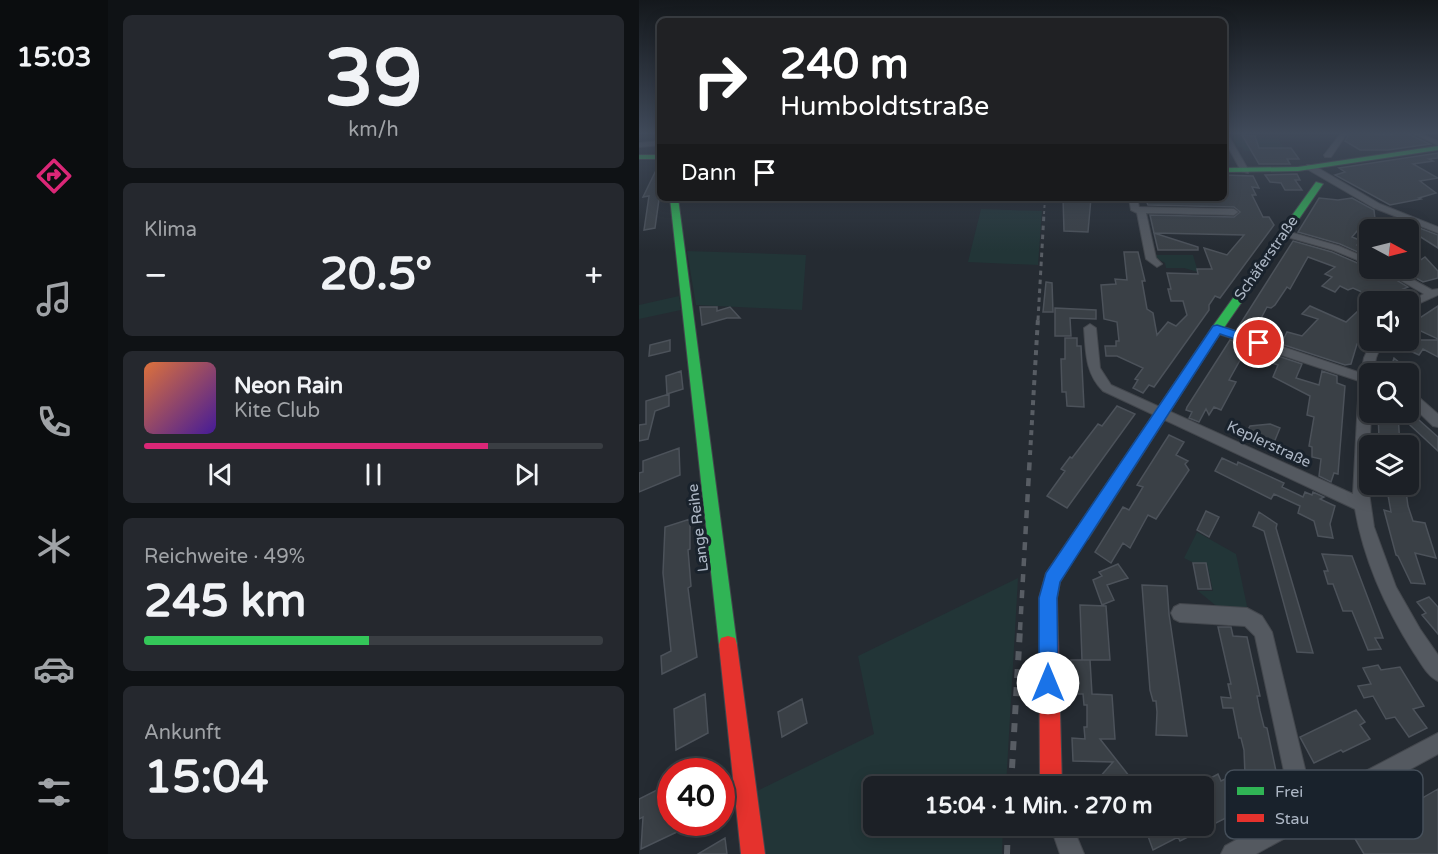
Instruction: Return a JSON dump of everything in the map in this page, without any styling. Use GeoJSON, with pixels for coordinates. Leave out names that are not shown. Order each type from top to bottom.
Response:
{"type":"FeatureCollection","features":[{"type":"Feature","properties":{"kind":"street"},"geometry":{"type":"LineString","coordinates":[[1318,172],[1377,206],[1437,229]]}},
{"type":"Feature","properties":{"kind":"street","name":"Schäferstraße"},"geometry":{"type":"LineString","coordinates":[[1050,776],[1048,598],[1052,579],[1217,329],[1319,184]]}},
{"type":"Feature","properties":{"kind":"street","name":"Lange Reihe"},"geometry":{"type":"LineString","coordinates":[[674,201],[753,854]]}},
{"type":"Feature","properties":{"kind":"street"},"geometry":{"type":"LineString","coordinates":[[1134,201],[1135,210],[1233,212]]}},
{"type":"Feature","properties":{"kind":"street"},"geometry":{"type":"LineString","coordinates":[[1141,210],[1151,259],[1157,264]]}},
{"type":"Feature","properties":{"kind":"street"},"geometry":{"type":"LineString","coordinates":[[1283,233],[1336,248],[1359,258]]}},
{"type":"Feature","properties":{"kind":"street"},"geometry":{"type":"LineString","coordinates":[[1407,279],[1434,292]]}},
{"type":"Feature","properties":{"kind":"street"},"geometry":{"type":"LineString","coordinates":[[1419,300],[1434,292]]}},
{"type":"Feature","properties":{"kind":"street","name":"Keplerstraße"},"geometry":{"type":"LineString","coordinates":[[1090,328],[1094,370],[1101,383],[1161,414],[1362,505]]}},
{"type":"Feature","properties":{"kind":"street"},"geometry":{"type":"LineString","coordinates":[[1217,329],[1359,377]]}},
{"type":"Feature","properties":{"kind":"street"},"geometry":{"type":"LineString","coordinates":[[1419,405],[1438,422]]}},
{"type":"Feature","properties":{"kind":"street"},"geometry":{"type":"LineString","coordinates":[[1366,423],[1362,505],[1369,538],[1391,593],[1414,637],[1438,671]]}},
{"type":"Feature","properties":{"kind":"street"},"geometry":{"type":"LineString","coordinates":[[1181,613],[1247,617],[1256,622],[1263,632],[1295,770]]}},
{"type":"Feature","properties":{"kind":"street"},"geometry":{"type":"LineString","coordinates":[[1388,770],[1438,743]]}},
{"type":"Feature","properties":{"kind":"street"},"geometry":{"type":"LineString","coordinates":[[1065,836],[1072,854]]}},
{"type":"Feature","properties":{"kind":"street"},"geometry":{"type":"LineString","coordinates":[[1233,854],[1260,839]]}},
{"type":"Feature","properties":{"kind":"shaded area"},"geometry":{"type":"Polygon","coordinates":[[[981,209],[1042,211],[1038,265],[968,262],[981,209]]]}},
{"type":"Feature","properties":{"kind":"shaded area"},"geometry":{"type":"Polygon","coordinates":[[[687,251],[806,255],[802,310],[696,305],[687,251]]]}},
{"type":"Feature","properties":{"kind":"shaded area"},"geometry":{"type":"Polygon","coordinates":[[[1154,255],[1193,255],[1198,272],[1184,268],[1166,268],[1165,263],[1154,255]]]}},
{"type":"Feature","properties":{"kind":"shaded area"},"geometry":{"type":"Polygon","coordinates":[[[679,296],[681,310],[639,319],[639,305],[679,296]]]}},
{"type":"Feature","properties":{"kind":"shaded area"},"geometry":{"type":"Polygon","coordinates":[[[1197,532],[1236,554],[1248,611],[1220,609],[1198,591],[1213,591],[1207,564],[1194,563],[1184,558],[1197,532]]]}},
{"type":"Feature","properties":{"kind":"shaded area"},"geometry":{"type":"Polygon","coordinates":[[[1018,578],[1007,776],[863,776],[863,836],[1003,836],[1002,854],[766,854],[757,791],[874,734],[858,656],[1018,578]]]}},
{"type":"Feature","properties":{"kind":"building"},"geometry":{"type":"Polygon","coordinates":[[[657,172],[659,201],[655,228],[644,230],[649,196],[643,197],[657,172]]]}},
{"type":"Feature","properties":{"kind":"building"},"geometry":{"type":"Polygon","coordinates":[[[1345,172],[1427,172],[1438,178],[1420,181],[1436,193],[1419,198],[1421,199],[1390,205],[1335,175],[1345,172]]]}},
{"type":"Feature","properties":{"kind":"building"},"geometry":{"type":"Polygon","coordinates":[[[1297,174],[1300,180],[1295,180],[1302,190],[1285,190],[1281,183],[1270,182],[1265,175],[1297,174]]]}},
{"type":"Feature","properties":{"kind":"building"},"geometry":{"type":"Polygon","coordinates":[[[1227,175],[1253,176],[1259,188],[1252,187],[1256,195],[1252,195],[1263,217],[1269,217],[1274,225],[1220,298],[1215,296],[1209,305],[1209,310],[1154,387],[1149,385],[1143,393],[1133,388],[1138,380],[1135,379],[1143,368],[1117,356],[1106,356],[1105,346],[1116,346],[1116,341],[1119,341],[1117,322],[1104,319],[1101,285],[1116,284],[1115,279],[1127,280],[1124,252],[1138,252],[1145,281],[1142,281],[1147,309],[1153,313],[1157,335],[1168,322],[1176,326],[1187,315],[1183,301],[1171,301],[1167,273],[1198,274],[1197,269],[1212,269],[1204,248],[1227,255],[1244,235],[1154,233],[1150,215],[1234,217],[1240,212],[1234,207],[1148,205],[1146,201],[1227,201],[1227,175]]]}},
{"type":"Feature","properties":{"kind":"building"},"geometry":{"type":"Polygon","coordinates":[[[1319,198],[1338,200],[1352,198],[1374,210],[1375,219],[1359,219],[1359,229],[1352,237],[1359,240],[1357,245],[1359,253],[1340,244],[1298,232],[1319,198]]]}},
{"type":"Feature","properties":{"kind":"building"},"geometry":{"type":"Polygon","coordinates":[[[1063,201],[1091,201],[1088,232],[1064,231],[1063,201]]]}},
{"type":"Feature","properties":{"kind":"building"},"geometry":{"type":"Polygon","coordinates":[[[1419,228],[1438,235],[1438,248],[1419,236],[1419,228]]]}},
{"type":"Feature","properties":{"kind":"building"},"geometry":{"type":"Polygon","coordinates":[[[1154,233],[1198,247],[1198,250],[1158,250],[1154,233]]]}},
{"type":"Feature","properties":{"kind":"building"},"geometry":{"type":"Polygon","coordinates":[[[1293,241],[1332,252],[1359,264],[1359,279],[1395,279],[1408,287],[1403,289],[1407,291],[1360,291],[1353,288],[1348,290],[1340,286],[1335,292],[1322,286],[1332,277],[1325,274],[1335,267],[1308,257],[1290,289],[1287,287],[1275,305],[1271,308],[1267,307],[1258,324],[1264,326],[1258,336],[1237,329],[1293,241]]]}},
{"type":"Feature","properties":{"kind":"building"},"geometry":{"type":"Polygon","coordinates":[[[1425,257],[1438,271],[1438,278],[1423,282],[1418,279],[1419,261],[1425,257]]]}},
{"type":"Feature","properties":{"kind":"building"},"geometry":{"type":"Polygon","coordinates":[[[1046,282],[1052,283],[1053,312],[1043,312],[1046,282]]]}},
{"type":"Feature","properties":{"kind":"building"},"geometry":{"type":"Polygon","coordinates":[[[1310,306],[1346,322],[1359,310],[1359,341],[1351,364],[1345,365],[1281,344],[1287,332],[1302,336],[1318,319],[1302,314],[1310,306]]]}},
{"type":"Feature","properties":{"kind":"building"},"geometry":{"type":"Polygon","coordinates":[[[1438,306],[1438,339],[1419,330],[1421,317],[1438,306]]]}},
{"type":"Feature","properties":{"kind":"building"},"geometry":{"type":"Polygon","coordinates":[[[700,307],[717,307],[717,311],[730,307],[740,318],[727,318],[702,325],[700,307]]]}},
{"type":"Feature","properties":{"kind":"building"},"geometry":{"type":"Polygon","coordinates":[[[1055,308],[1096,310],[1096,319],[1070,318],[1071,336],[1055,336],[1055,308]]]}},
{"type":"Feature","properties":{"kind":"building"},"geometry":{"type":"Polygon","coordinates":[[[1065,338],[1077,338],[1077,346],[1081,346],[1084,407],[1067,406],[1066,392],[1062,392],[1061,359],[1065,359],[1065,338]]]}},
{"type":"Feature","properties":{"kind":"building"},"geometry":{"type":"Polygon","coordinates":[[[670,340],[670,351],[649,356],[650,345],[670,340]]]}},
{"type":"Feature","properties":{"kind":"building"},"geometry":{"type":"Polygon","coordinates":[[[1230,340],[1248,346],[1229,380],[1236,382],[1221,410],[1214,407],[1209,415],[1206,409],[1199,422],[1189,418],[1192,412],[1186,410],[1187,407],[1230,340]]]}},
{"type":"Feature","properties":{"kind":"building"},"geometry":{"type":"Polygon","coordinates":[[[1419,340],[1438,340],[1438,357],[1423,349],[1419,355],[1410,351],[1419,351],[1419,340]]]}},
{"type":"Feature","properties":{"kind":"building"},"geometry":{"type":"Polygon","coordinates":[[[1275,355],[1302,364],[1296,378],[1319,385],[1322,371],[1337,376],[1337,383],[1345,386],[1338,474],[1334,473],[1331,482],[1319,476],[1321,459],[1312,457],[1312,447],[1309,446],[1314,417],[1307,415],[1310,396],[1273,377],[1278,365],[1272,363],[1275,355]]]}},
{"type":"Feature","properties":{"kind":"building"},"geometry":{"type":"Polygon","coordinates":[[[681,371],[683,389],[667,394],[666,376],[681,371]]]}},
{"type":"Feature","properties":{"kind":"building"},"geometry":{"type":"Polygon","coordinates":[[[669,394],[669,406],[655,411],[648,439],[639,441],[639,425],[646,424],[646,401],[669,394]]]}},
{"type":"Feature","properties":{"kind":"building"},"geometry":{"type":"Polygon","coordinates":[[[1117,406],[1135,414],[1067,508],[1047,496],[1065,471],[1061,469],[1070,457],[1072,458],[1098,424],[1102,426],[1117,406]]]}},
{"type":"Feature","properties":{"kind":"building"},"geometry":{"type":"Polygon","coordinates":[[[1419,420],[1438,437],[1438,451],[1408,423],[1419,423],[1419,420]]]}},
{"type":"Feature","properties":{"kind":"building"},"geometry":{"type":"Polygon","coordinates":[[[1378,423],[1399,423],[1399,435],[1379,435],[1378,423]]]}},
{"type":"Feature","properties":{"kind":"building"},"geometry":{"type":"Polygon","coordinates":[[[1270,424],[1280,428],[1273,445],[1267,443],[1265,447],[1244,437],[1250,426],[1270,424]]]}},
{"type":"Feature","properties":{"kind":"building"},"geometry":{"type":"Polygon","coordinates":[[[1169,435],[1184,442],[1176,455],[1188,461],[1185,464],[1189,470],[1156,519],[1148,515],[1130,548],[1123,543],[1111,563],[1095,552],[1123,507],[1129,510],[1143,487],[1137,485],[1169,435]]]}},
{"type":"Feature","properties":{"kind":"building"},"geometry":{"type":"Polygon","coordinates":[[[679,448],[680,475],[639,492],[639,473],[643,472],[643,461],[679,448]]]}},
{"type":"Feature","properties":{"kind":"building"},"geometry":{"type":"Polygon","coordinates":[[[1222,458],[1237,465],[1238,462],[1284,483],[1282,487],[1303,497],[1305,492],[1312,495],[1313,492],[1324,497],[1320,499],[1335,506],[1330,524],[1333,538],[1318,536],[1314,521],[1298,513],[1300,506],[1274,494],[1271,499],[1215,471],[1222,458]]]}},
{"type":"Feature","properties":{"kind":"building"},"geometry":{"type":"Polygon","coordinates":[[[1388,495],[1406,495],[1413,521],[1425,523],[1436,558],[1415,553],[1425,584],[1411,583],[1396,555],[1384,510],[1391,512],[1388,495]]]}},
{"type":"Feature","properties":{"kind":"building"},"geometry":{"type":"Polygon","coordinates":[[[1206,511],[1219,517],[1209,537],[1197,530],[1206,511]]]}},
{"type":"Feature","properties":{"kind":"building"},"geometry":{"type":"Polygon","coordinates":[[[1259,512],[1277,524],[1276,528],[1313,653],[1297,652],[1264,531],[1253,526],[1259,512]]]}},
{"type":"Feature","properties":{"kind":"building"},"geometry":{"type":"Polygon","coordinates":[[[690,519],[690,549],[688,550],[691,586],[688,588],[697,657],[662,674],[661,656],[671,651],[663,573],[665,527],[690,519]]]}},
{"type":"Feature","properties":{"kind":"building"},"geometry":{"type":"Polygon","coordinates":[[[1322,554],[1352,556],[1383,638],[1375,638],[1381,649],[1368,650],[1352,611],[1343,611],[1333,584],[1328,584],[1324,571],[1328,571],[1322,554]]]}},
{"type":"Feature","properties":{"kind":"building"},"geometry":{"type":"Polygon","coordinates":[[[1193,563],[1206,563],[1211,589],[1198,589],[1193,563]]]}},
{"type":"Feature","properties":{"kind":"building"},"geometry":{"type":"Polygon","coordinates":[[[1118,564],[1128,578],[1107,585],[1114,600],[1102,605],[1093,580],[1102,576],[1099,572],[1118,564]]]}},
{"type":"Feature","properties":{"kind":"building"},"geometry":{"type":"Polygon","coordinates":[[[1142,585],[1167,586],[1187,736],[1156,735],[1156,701],[1153,701],[1150,690],[1142,585]]]}},
{"type":"Feature","properties":{"kind":"building"},"geometry":{"type":"Polygon","coordinates":[[[1429,597],[1438,607],[1438,634],[1422,615],[1426,613],[1417,602],[1429,597]]]}},
{"type":"Feature","properties":{"kind":"building"},"geometry":{"type":"Polygon","coordinates":[[[1080,605],[1106,606],[1110,660],[1082,660],[1080,605]]]}},
{"type":"Feature","properties":{"kind":"building"},"geometry":{"type":"Polygon","coordinates":[[[1218,627],[1231,627],[1233,636],[1247,637],[1260,696],[1257,696],[1260,711],[1264,727],[1267,728],[1276,770],[1245,770],[1244,750],[1233,708],[1223,708],[1221,697],[1231,698],[1228,684],[1231,684],[1218,627]]]}},
{"type":"Feature","properties":{"kind":"building"},"geometry":{"type":"Polygon","coordinates":[[[1071,660],[1090,660],[1092,694],[1112,695],[1115,739],[1100,739],[1129,776],[1101,776],[1113,762],[1073,761],[1072,738],[1085,739],[1087,705],[1084,705],[1083,694],[1071,694],[1071,660]]]}},
{"type":"Feature","properties":{"kind":"building"},"geometry":{"type":"Polygon","coordinates":[[[1378,665],[1381,670],[1400,667],[1424,706],[1413,709],[1427,728],[1409,737],[1395,717],[1386,719],[1373,696],[1364,698],[1358,686],[1371,684],[1363,668],[1378,665]]]}},
{"type":"Feature","properties":{"kind":"building"},"geometry":{"type":"Polygon","coordinates":[[[705,694],[708,733],[676,750],[674,709],[705,694]]]}},
{"type":"Feature","properties":{"kind":"building"},"geometry":{"type":"Polygon","coordinates":[[[802,699],[807,723],[782,737],[778,712],[802,699]]]}},
{"type":"Feature","properties":{"kind":"building"},"geometry":{"type":"Polygon","coordinates":[[[1356,710],[1365,722],[1360,725],[1370,739],[1314,763],[1300,737],[1356,710]]]}},
{"type":"Feature","properties":{"kind":"building"},"geometry":{"type":"Polygon","coordinates":[[[1218,774],[1221,781],[1225,779],[1225,818],[1214,824],[1214,776],[1218,774]]]}},
{"type":"Feature","properties":{"kind":"building"},"geometry":{"type":"Polygon","coordinates":[[[1438,789],[1438,854],[1364,854],[1355,839],[1423,839],[1423,798],[1438,789]]]}},
{"type":"Feature","properties":{"kind":"building"},"geometry":{"type":"Polygon","coordinates":[[[657,790],[657,836],[668,836],[641,849],[643,817],[639,819],[639,799],[657,790]]]}},
{"type":"Feature","properties":{"kind":"building"},"geometry":{"type":"Polygon","coordinates":[[[1148,836],[1190,836],[1180,841],[1178,837],[1153,850],[1148,836]]]}},
{"type":"Feature","properties":{"kind":"building"},"geometry":{"type":"Polygon","coordinates":[[[725,838],[727,854],[698,854],[725,838]]]}},
{"type":"Feature","properties":{"kind":"railway"},"geometry":{"type":"LineString","coordinates":[[1044,214],[1045,201]]}},
{"type":"Feature","properties":{"kind":"railway"},"geometry":{"type":"LineString","coordinates":[[1038,320],[1044,213]]}},
{"type":"Feature","properties":{"kind":"railway"},"geometry":{"type":"LineString","coordinates":[[1030,455],[1038,318]]}},
{"type":"Feature","properties":{"kind":"railway"},"geometry":{"type":"LineString","coordinates":[[1020,630],[1030,454]]}},
{"type":"Feature","properties":{"kind":"railway"},"geometry":{"type":"LineString","coordinates":[[1012,776],[1020,629]]}},
{"type":"Feature","properties":{"kind":"railway"},"geometry":{"type":"LineString","coordinates":[[1007,854],[1008,836]]}},
{"type":"Feature","properties":{"kind":"traffic: fast"},"geometry":{"type":"LineString","coordinates":[[1082,534],[1217,329],[1319,184]]}},
{"type":"Feature","properties":{"kind":"traffic: fast"},"geometry":{"type":"LineString","coordinates":[[674,201],[728,645]]}},
{"type":"Feature","properties":{"kind":"traffic: jam"},"geometry":{"type":"LineString","coordinates":[[1051,776],[1048,598],[1052,579],[1082,534]]}},
{"type":"Feature","properties":{"kind":"traffic: jam"},"geometry":{"type":"LineString","coordinates":[[728,645],[753,854]]}},
{"type":"Feature","properties":{"kind":"route"},"geometry":{"type":"LineString","coordinates":[[1048,683],[1048,598],[1052,579],[1217,329],[1259,343]]}}]}
